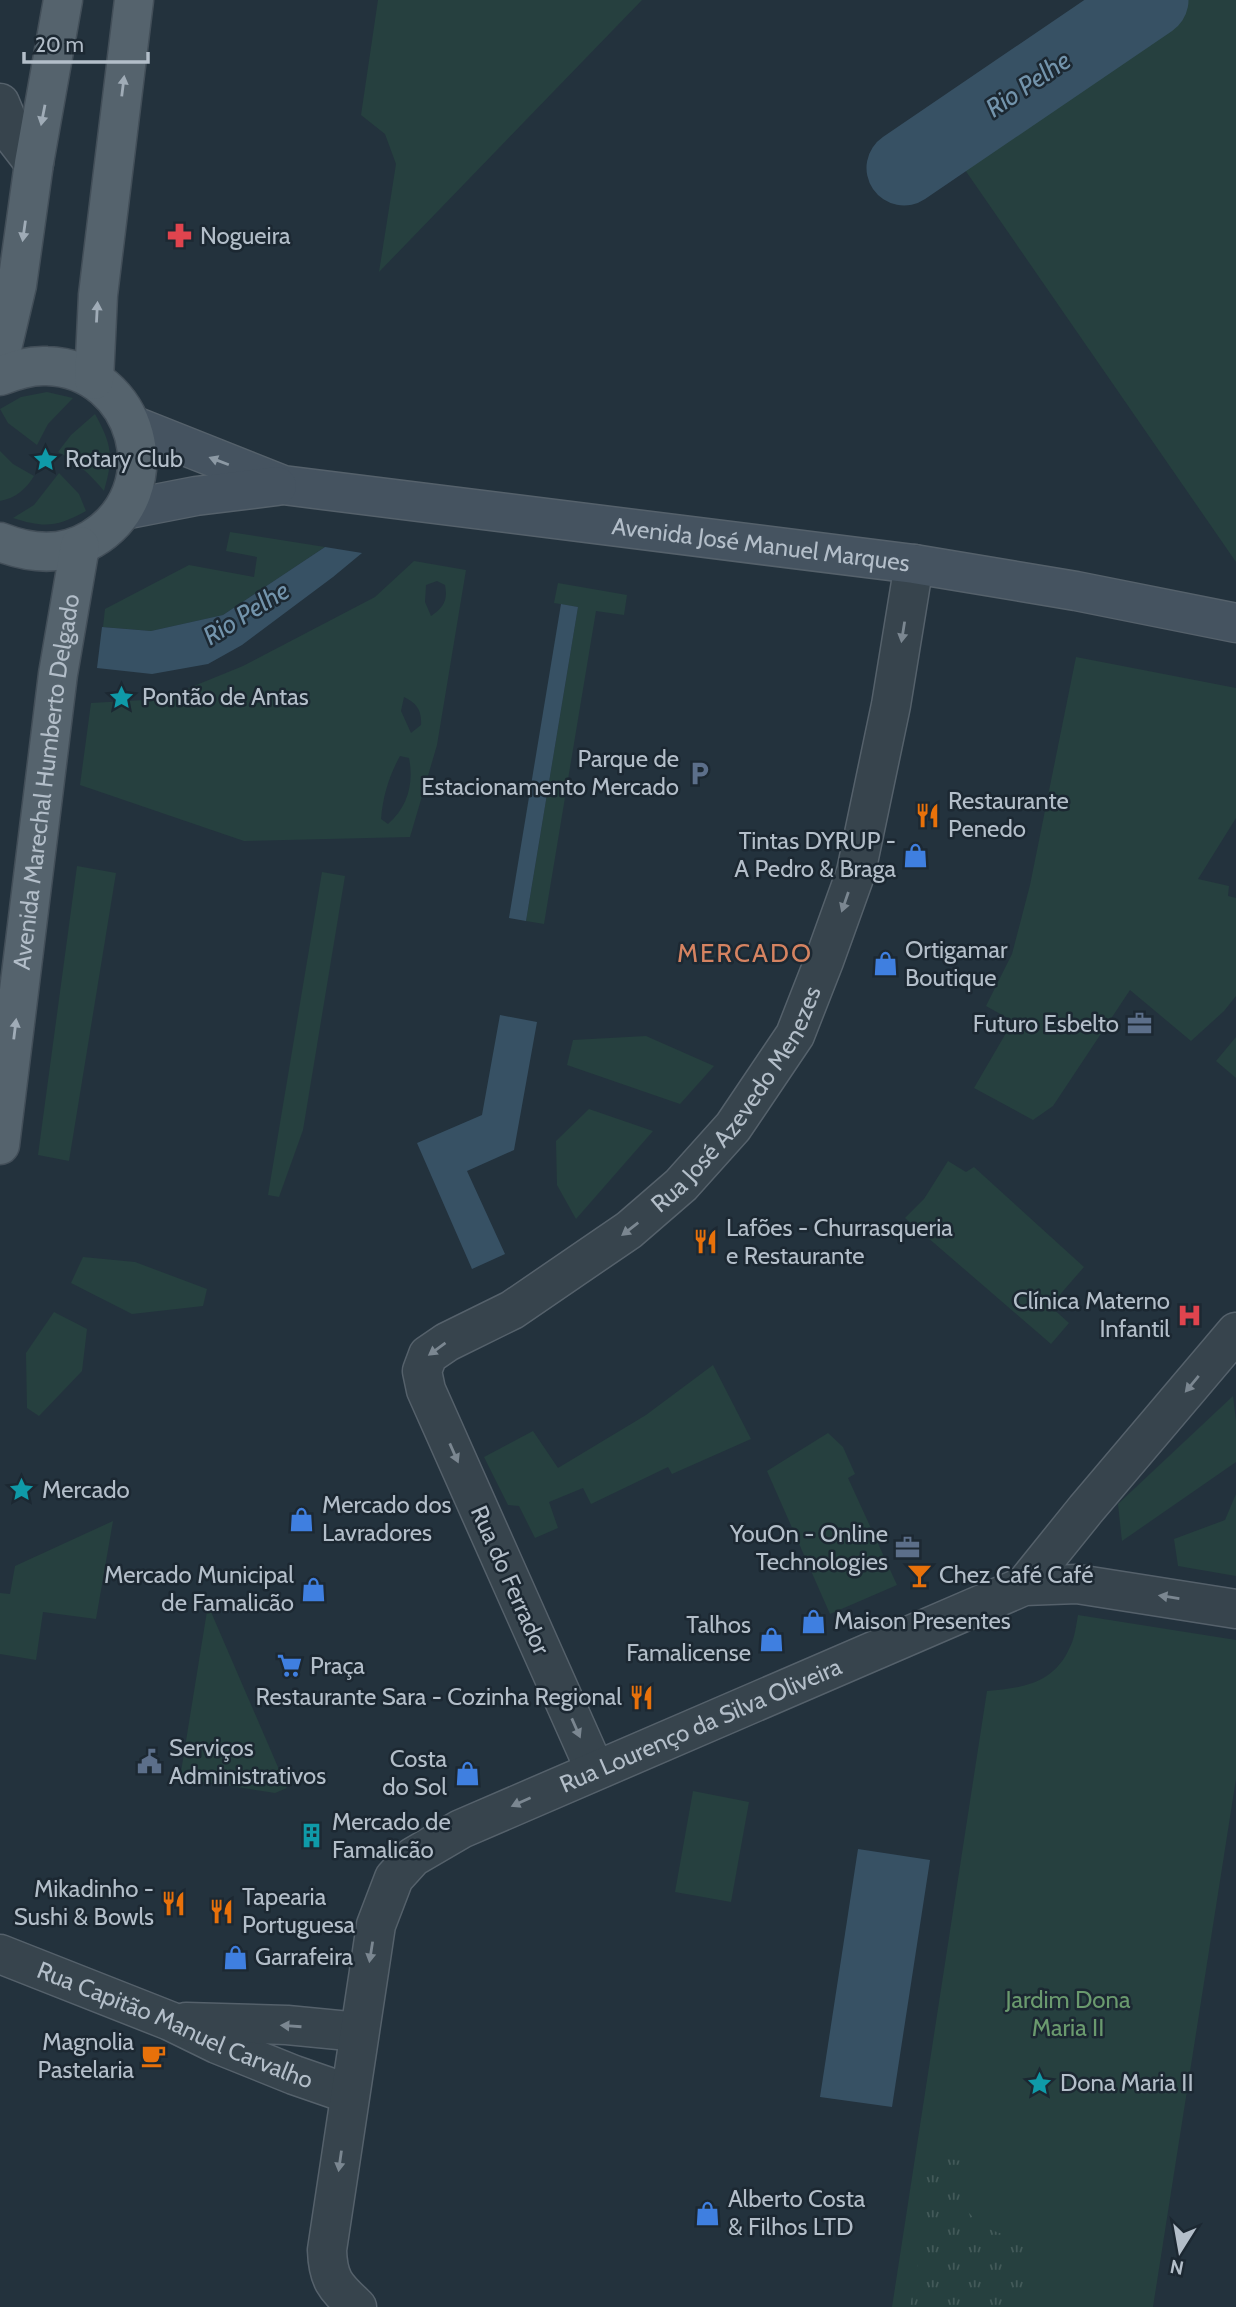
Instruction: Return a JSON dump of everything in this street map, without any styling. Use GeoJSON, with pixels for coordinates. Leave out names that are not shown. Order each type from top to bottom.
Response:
{"type":"FeatureCollection","features":[{"type":"Feature","properties":{"kind":"main road"},"geometry":{"type":"LineString","coordinates":[[0,357],[17,285],[34,163],[63,0]]}},
{"type":"Feature","properties":{"kind":"main road"},"geometry":{"type":"LineString","coordinates":[[94,380],[98,295],[134,0]]}},
{"type":"Feature","properties":{"kind":"main road"},"geometry":{"type":"LineString","coordinates":[[0,376],[22,368],[47,366],[71,370],[94,380],[116,400],[132,425],[138,459],[136,477],[124,510],[104,531],[80,546],[51,553],[22,551],[0,542]]}},
{"type":"Feature","properties":{"kind":"main road","name":"Avenida José Manuel Marques"},"geometry":{"type":"LineString","coordinates":[[132,425],[283,485]]}},
{"type":"Feature","properties":{"kind":"main road","name":"Avenida José Manuel Marques"},"geometry":{"type":"LineString","coordinates":[[124,510],[196,496],[283,485],[914,565],[1076,591],[1236,623]]}},
{"type":"Feature","properties":{"kind":"main road","name":"Avenida Marechal Humberto Delgado"},"geometry":{"type":"LineString","coordinates":[[0,1145],[58,674],[80,546]]}},
{"type":"Feature","properties":{"kind":"street"},"geometry":{"type":"LineString","coordinates":[[0,103],[14,137],[34,163]]}},
{"type":"Feature","properties":{"kind":"street","name":"Rua José Azevedo Menezes"},"geometry":{"type":"LineString","coordinates":[[426,1390],[422,1371],[428,1355],[447,1342],[512,1310],[629,1230],[681,1185],[733,1128],[795,1035],[856,872],[889,713],[914,565]]}},
{"type":"Feature","properties":{"kind":"street"},"geometry":{"type":"LineString","coordinates":[[1024,1586],[1236,1332]]}},
{"type":"Feature","properties":{"kind":"street","name":"Rua do Ferrador"},"geometry":{"type":"LineString","coordinates":[[426,1390],[595,1770]]}},
{"type":"Feature","properties":{"kind":"street","name":"Rua Lourenço da Silva Oliveira"},"geometry":{"type":"LineString","coordinates":[[357,2307],[328,2273],[327,2250],[376,1924],[394,1878],[413,1857],[461,1829],[1024,1586],[1077,1584],[1236,1609]]}},
{"type":"Feature","properties":{"kind":"street","name":"Rua Capitão Manuel Carvalho"},"geometry":{"type":"LineString","coordinates":[[0,1954],[170,2021],[217,2044],[294,2075],[349,2094]]}},
{"type":"Feature","properties":{"kind":"street"},"geometry":{"type":"LineString","coordinates":[[170,2021],[287,2025],[359,2032]]}},
{"type":"Feature","properties":{"kind":"green space"},"geometry":{"type":"Polygon","coordinates":[[[378,0],[642,0],[379,272],[396,164],[385,134],[361,115],[378,0]]]}},
{"type":"Feature","properties":{"kind":"green space"},"geometry":{"type":"Polygon","coordinates":[[[1183,0],[1236,0],[1236,562],[954,154],[1183,0]]]}},
{"type":"Feature","properties":{"kind":"green space"},"geometry":{"type":"Polygon","coordinates":[[[47,392],[73,398],[48,424],[37,445],[8,423],[0,409],[21,397],[47,392]]]}},
{"type":"Feature","properties":{"kind":"green space"},"geometry":{"type":"Polygon","coordinates":[[[95,414],[110,451],[104,491],[83,469],[58,452],[71,435],[95,414]]]}},
{"type":"Feature","properties":{"kind":"green space"},"geometry":{"type":"Polygon","coordinates":[[[0,451],[13,464],[34,476],[20,492],[0,501],[0,451]]]}},
{"type":"Feature","properties":{"kind":"green space"},"geometry":{"type":"Polygon","coordinates":[[[59,473],[79,494],[86,511],[50,524],[13,518],[34,505],[59,473]]]}},
{"type":"Feature","properties":{"kind":"green space"},"geometry":{"type":"Polygon","coordinates":[[[230,532],[325,547],[223,615],[151,631],[103,627],[105,609],[189,565],[254,577],[257,557],[226,551],[230,532]]]}},
{"type":"Feature","properties":{"kind":"green space"},"geometry":{"type":"Polygon","coordinates":[[[414,561],[466,570],[437,745],[410,837],[244,841],[80,785],[91,703],[162,699],[243,666],[375,597],[414,561]],[[437,581],[426,585],[425,602],[431,616],[442,606],[446,595],[445,585],[437,581]],[[404,697],[401,711],[411,733],[421,725],[418,708],[404,697]],[[400,756],[387,786],[382,811],[381,819],[388,824],[405,802],[410,785],[409,758],[400,756]]]}},
{"type":"Feature","properties":{"kind":"green space"},"geometry":{"type":"Polygon","coordinates":[[[558,583],[627,595],[624,615],[596,611],[544,924],[526,921],[578,607],[554,603],[558,583]]]}},
{"type":"Feature","properties":{"kind":"green space"},"geometry":{"type":"Polygon","coordinates":[[[1076,657],[1236,688],[1236,818],[1198,879],[1229,886],[1228,896],[1236,898],[1236,996],[1224,1011],[1191,1041],[1130,990],[1053,1106],[1033,1120],[974,1088],[1013,1021],[986,1006],[1012,954],[1030,885],[1076,657]]]}},
{"type":"Feature","properties":{"kind":"green space"},"geometry":{"type":"Polygon","coordinates":[[[77,866],[116,873],[69,1161],[38,1155],[77,866]]]}},
{"type":"Feature","properties":{"kind":"green space"},"geometry":{"type":"Polygon","coordinates":[[[322,872],[345,876],[303,1130],[279,1197],[268,1195],[322,872]]]}},
{"type":"Feature","properties":{"kind":"green space"},"geometry":{"type":"Polygon","coordinates":[[[646,1036],[714,1066],[680,1104],[567,1065],[573,1040],[646,1036]]]}},
{"type":"Feature","properties":{"kind":"green space"},"geometry":{"type":"Polygon","coordinates":[[[1236,1037],[1236,1078],[1216,1061],[1236,1037]]]}},
{"type":"Feature","properties":{"kind":"green space"},"geometry":{"type":"Polygon","coordinates":[[[589,1109],[653,1131],[576,1219],[557,1185],[556,1141],[589,1109]]]}},
{"type":"Feature","properties":{"kind":"green space"},"geometry":{"type":"Polygon","coordinates":[[[948,1161],[966,1172],[974,1167],[1084,1267],[1050,1306],[1069,1323],[1051,1344],[905,1218],[924,1199],[948,1161]]]}},
{"type":"Feature","properties":{"kind":"green space"},"geometry":{"type":"Polygon","coordinates":[[[83,1257],[135,1262],[207,1289],[203,1306],[132,1314],[71,1283],[83,1257]]]}},
{"type":"Feature","properties":{"kind":"green space"},"geometry":{"type":"Polygon","coordinates":[[[54,1312],[87,1329],[82,1371],[39,1416],[27,1408],[26,1353],[54,1312]]]}},
{"type":"Feature","properties":{"kind":"green space"},"geometry":{"type":"Polygon","coordinates":[[[713,1365],[751,1439],[672,1474],[668,1467],[591,1504],[583,1488],[549,1502],[558,1528],[535,1538],[519,1506],[508,1505],[484,1457],[533,1431],[558,1468],[646,1415],[713,1365]]]}},
{"type":"Feature","properties":{"kind":"green space"},"geometry":{"type":"Polygon","coordinates":[[[1233,1396],[1236,1462],[1122,1541],[1118,1504],[1233,1396]]]}},
{"type":"Feature","properties":{"kind":"green space"},"geometry":{"type":"Polygon","coordinates":[[[828,1433],[843,1447],[855,1474],[848,1478],[897,1585],[830,1614],[767,1471],[828,1433]]]}},
{"type":"Feature","properties":{"kind":"green space"},"geometry":{"type":"Polygon","coordinates":[[[1236,1494],[1236,1576],[1178,1566],[1174,1539],[1225,1520],[1236,1494]]]}},
{"type":"Feature","properties":{"kind":"green space"},"geometry":{"type":"Polygon","coordinates":[[[113,1521],[96,1619],[43,1612],[36,1660],[0,1654],[0,1593],[10,1594],[15,1566],[113,1521]]]}},
{"type":"Feature","properties":{"kind":"green space"},"geometry":{"type":"Polygon","coordinates":[[[208,1605],[287,1788],[275,1793],[180,1778],[208,1605]]]}},
{"type":"Feature","properties":{"kind":"green space","name":"Jardim Dona Maria II"},"geometry":{"type":"Polygon","coordinates":[[[1078,1615],[1236,1640],[1236,1779],[1153,2307],[892,2307],[987,1691],[1024,1686],[1036,1682],[1055,1669],[1072,1643],[1078,1615]]]}},
{"type":"Feature","properties":{"kind":"green space"},"geometry":{"type":"Polygon","coordinates":[[[693,1791],[749,1802],[731,1902],[675,1892],[693,1791]]]}},
{"type":"Feature","properties":{"kind":"green space"},"geometry":{"type":"Polygon","coordinates":[[[922,2155],[962,2161],[957,2182],[968,2212],[983,2227],[1005,2235],[1034,2235],[1023,2307],[910,2307],[921,2248],[922,2155]]]}},
{"type":"Feature","properties":{"kind":"water"},"geometry":{"type":"Polygon","coordinates":[[[325,547],[362,553],[242,645],[208,664],[152,674],[97,668],[102,627],[151,631],[223,615],[325,547]]]}},
{"type":"Feature","properties":{"kind":"water"},"geometry":{"type":"Polygon","coordinates":[[[561,604],[578,607],[526,921],[509,918],[561,604]]]}},
{"type":"Feature","properties":{"kind":"water"},"geometry":{"type":"Polygon","coordinates":[[[500,1015],[537,1022],[514,1150],[467,1171],[505,1254],[472,1269],[417,1143],[482,1115],[500,1015]]]}},
{"type":"Feature","properties":{"kind":"water"},"geometry":{"type":"Polygon","coordinates":[[[858,1849],[930,1860],[892,2107],[820,2097],[858,1849]]]}},
{"type":"Feature","properties":{"kind":"waterway","name":"Rio Pelhe"},"geometry":{"type":"LineString","coordinates":[[904,168],[1151,0]]}},
{"type":"Feature","properties":{"kind":"place","name":"Nogueira"},"geometry":{"type":"Point","coordinates":[180,236]}},
{"type":"Feature","properties":{"kind":"place","name":"Rotary Club"},"geometry":{"type":"Point","coordinates":[45,459]}},
{"type":"Feature","properties":{"kind":"place","name":"Pontão de Antas"},"geometry":{"type":"Point","coordinates":[122,697]}},
{"type":"Feature","properties":{"kind":"place","name":"Parque de Estacionamento Mercado"},"geometry":{"type":"Point","coordinates":[699,773]}},
{"type":"Feature","properties":{"kind":"place","name":"Restaurante Penedo"},"geometry":{"type":"Point","coordinates":[928,815]}},
{"type":"Feature","properties":{"kind":"place","name":"Tintas DYRUP - A Pedro & Braga"},"geometry":{"type":"Point","coordinates":[916,855]}},
{"type":"Feature","properties":{"kind":"place","name":"Ortigamar Boutique"},"geometry":{"type":"Point","coordinates":[885,964]}},
{"type":"Feature","properties":{"kind":"place","name":"Futuro Esbelto"},"geometry":{"type":"Point","coordinates":[1139,1024]}},
{"type":"Feature","properties":{"kind":"place","name":"Lafões - Churrasqueria e Restaurante"},"geometry":{"type":"Point","coordinates":[706,1242]}},
{"type":"Feature","properties":{"kind":"place","name":"Clínica Materno Infantil"},"geometry":{"type":"Point","coordinates":[1190,1315]}},
{"type":"Feature","properties":{"kind":"place","name":"Mercado"},"geometry":{"type":"Point","coordinates":[22,1490]}},
{"type":"Feature","properties":{"kind":"place","name":"Mercado dos Lavradores"},"geometry":{"type":"Point","coordinates":[302,1519]}},
{"type":"Feature","properties":{"kind":"place","name":"YouOn - Online Technologies"},"geometry":{"type":"Point","coordinates":[908,1548]}},
{"type":"Feature","properties":{"kind":"place","name":"Chez Café Café"},"geometry":{"type":"Point","coordinates":[919,1575]}},
{"type":"Feature","properties":{"kind":"place","name":"Mercado Municipal de Famalicão"},"geometry":{"type":"Point","coordinates":[314,1589]}},
{"type":"Feature","properties":{"kind":"place","name":"Maison Presentes"},"geometry":{"type":"Point","coordinates":[814,1621]}},
{"type":"Feature","properties":{"kind":"place","name":"Talhos Famalicense"},"geometry":{"type":"Point","coordinates":[771,1639]}},
{"type":"Feature","properties":{"kind":"place","name":"Praça"},"geometry":{"type":"Point","coordinates":[290,1666]}},
{"type":"Feature","properties":{"kind":"place","name":"Restaurante Sara - Cozinha Regional"},"geometry":{"type":"Point","coordinates":[642,1697]}},
{"type":"Feature","properties":{"kind":"place","name":"Serviços Administrativos"},"geometry":{"type":"Point","coordinates":[149,1762]}},
{"type":"Feature","properties":{"kind":"place","name":"Costa do Sol"},"geometry":{"type":"Point","coordinates":[467,1773]}},
{"type":"Feature","properties":{"kind":"place","name":"Mercado de Famalicão"},"geometry":{"type":"Point","coordinates":[312,1836]}},
{"type":"Feature","properties":{"kind":"place","name":"Mikadinho - Sushi & Bowls"},"geometry":{"type":"Point","coordinates":[174,1903]}},
{"type":"Feature","properties":{"kind":"place","name":"Tapearia Portuguesa"},"geometry":{"type":"Point","coordinates":[222,1911]}},
{"type":"Feature","properties":{"kind":"place","name":"Garrafeira"},"geometry":{"type":"Point","coordinates":[235,1957]}},
{"type":"Feature","properties":{"kind":"place","name":"Magnolia Pastelaria"},"geometry":{"type":"Point","coordinates":[154,2056]}},
{"type":"Feature","properties":{"kind":"place","name":"Dona Maria II"},"geometry":{"type":"Point","coordinates":[1040,2083]}},
{"type":"Feature","properties":{"kind":"place","name":"Alberto Costa & Filhos LTD"},"geometry":{"type":"Point","coordinates":[708,2213]}},
{"type":"Feature","properties":{"kind":"district","name":"MERCADO"},"geometry":{"type":"Point","coordinates":[745,953]}}]}
